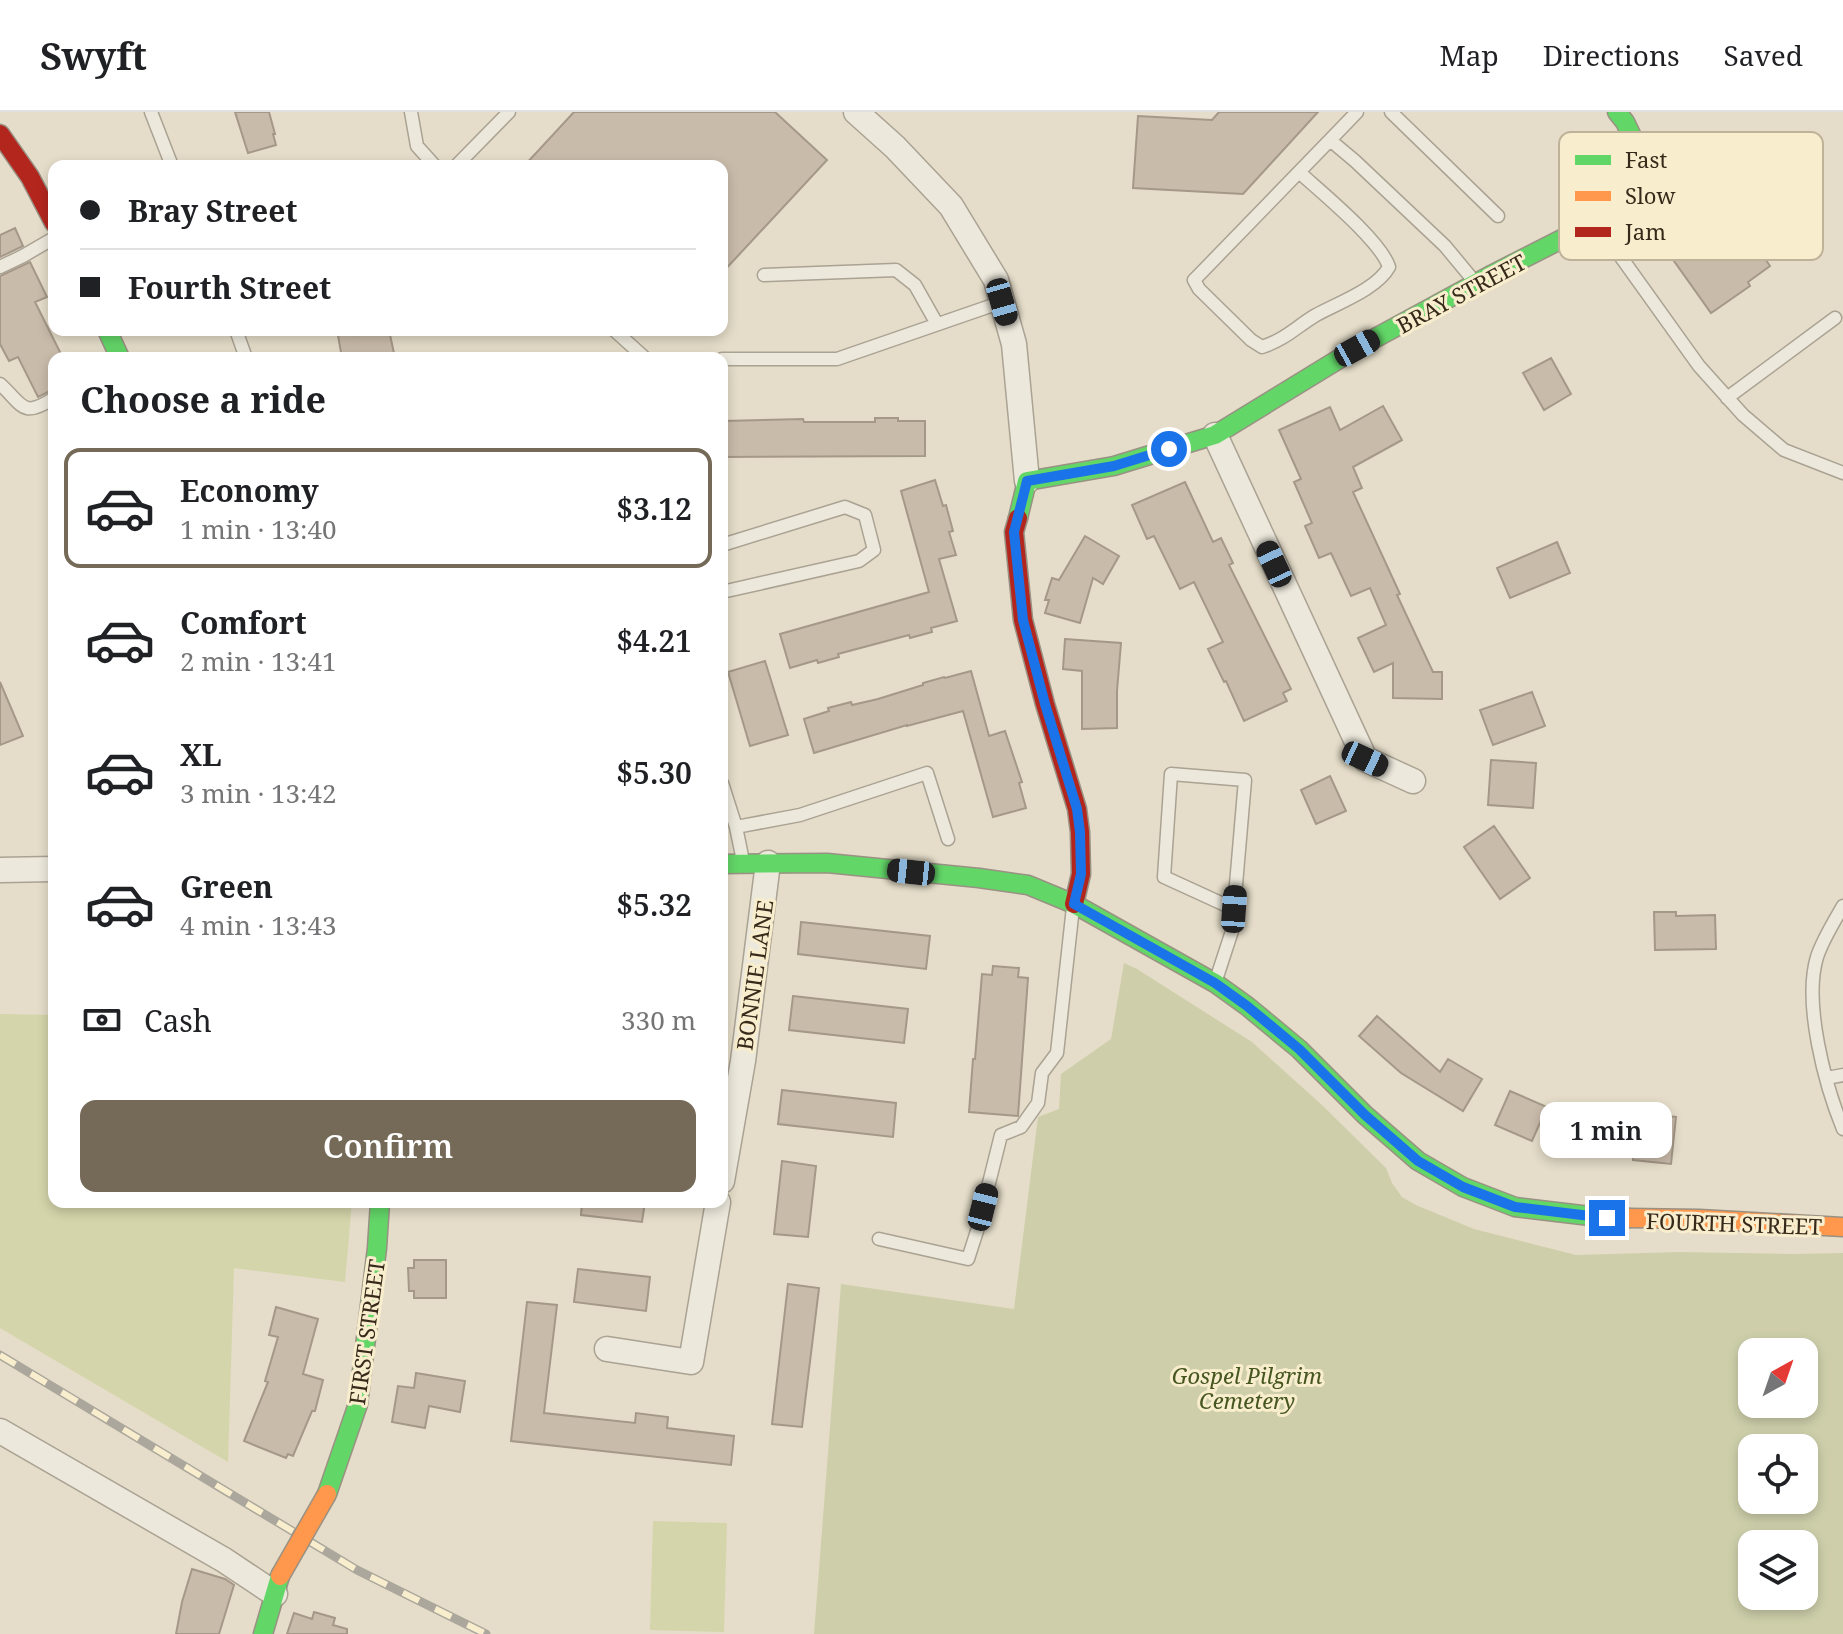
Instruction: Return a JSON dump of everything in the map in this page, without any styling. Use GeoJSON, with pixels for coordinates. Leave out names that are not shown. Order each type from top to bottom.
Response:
{"type":"FeatureCollection","features":[{"type":"Feature","properties":{"kind":"street"},"geometry":{"type":"LineString","coordinates":[[856,112],[895,147],[951,206],[996,280],[1014,344],[1027,481],[1014,532],[1023,620],[1077,809],[1081,874],[1074,904]]}},
{"type":"Feature","properties":{"kind":"street","name":"BRAY STREET"},"geometry":{"type":"LineString","coordinates":[[1617,112],[1630,132]]}},
{"type":"Feature","properties":{"kind":"street"},"geometry":{"type":"LineString","coordinates":[[0,134],[30,177],[48,212]]}},
{"type":"Feature","properties":{"kind":"street","name":"BRAY STREET"},"geometry":{"type":"LineString","coordinates":[[1027,481],[1114,466],[1215,435],[1357,348],[1559,242]]}},
{"type":"Feature","properties":{"kind":"street"},"geometry":{"type":"LineString","coordinates":[[1215,435],[1365,759],[1413,781]]}},
{"type":"Feature","properties":{"kind":"street","name":"BONNIE LANE"},"geometry":{"type":"LineString","coordinates":[[728,1147],[743,1061],[768,863]]}},
{"type":"Feature","properties":{"kind":"street","name":"FOURTH STREET"},"geometry":{"type":"LineString","coordinates":[[728,864],[827,863],[979,878],[1028,885],[1074,904],[1215,983],[1274,1027],[1365,1115],[1418,1161],[1463,1187],[1515,1207],[1607,1218],[1699,1219],[1843,1227]]}},
{"type":"Feature","properties":{"kind":"street"},"geometry":{"type":"LineString","coordinates":[[0,870],[48,869]]}},
{"type":"Feature","properties":{"kind":"street","name":"FIRST STREET"},"geometry":{"type":"LineString","coordinates":[[263,1634],[278,1585],[327,1494],[358,1404],[380,1208]]}},
{"type":"Feature","properties":{"kind":"street"},"geometry":{"type":"LineString","coordinates":[[607,1349],[691,1362],[717,1208]]}},
{"type":"Feature","properties":{"kind":"street"},"geometry":{"type":"LineString","coordinates":[[0,1431],[224,1560],[278,1585]]}},
{"type":"Feature","properties":{"kind":"lane"},"geometry":{"type":"LineString","coordinates":[[151,112],[170,160]]}},
{"type":"Feature","properties":{"kind":"lane"},"geometry":{"type":"LineString","coordinates":[[411,112],[417,146],[430,160]]}},
{"type":"Feature","properties":{"kind":"lane"},"geometry":{"type":"LineString","coordinates":[[462,160],[509,112]]}},
{"type":"Feature","properties":{"kind":"lane"},"geometry":{"type":"LineString","coordinates":[[1299,172],[1369,238],[1385,256],[1389,267],[1384,276],[1365,288],[1313,317],[1280,341],[1262,347],[1199,289],[1194,280],[1357,112]]}},
{"type":"Feature","properties":{"kind":"lane"},"geometry":{"type":"LineString","coordinates":[[1391,112],[1498,216]]}},
{"type":"Feature","properties":{"kind":"lane"},"geometry":{"type":"LineString","coordinates":[[1330,140],[1445,246],[1475,284]]}},
{"type":"Feature","properties":{"kind":"lane"},"geometry":{"type":"LineString","coordinates":[[0,267],[48,241]]}},
{"type":"Feature","properties":{"kind":"lane"},"geometry":{"type":"LineString","coordinates":[[1623,260],[1699,366],[1743,415],[1784,450],[1843,473]]}},
{"type":"Feature","properties":{"kind":"lane"},"geometry":{"type":"LineString","coordinates":[[764,275],[896,270],[915,285],[937,324]]}},
{"type":"Feature","properties":{"kind":"lane"},"geometry":{"type":"LineString","coordinates":[[728,359],[837,359],[1002,302]]}},
{"type":"Feature","properties":{"kind":"lane"},"geometry":{"type":"LineString","coordinates":[[1727,398],[1835,318]]}},
{"type":"Feature","properties":{"kind":"lane"},"geometry":{"type":"LineString","coordinates":[[621,336],[638,352]]}},
{"type":"Feature","properties":{"kind":"lane"},"geometry":{"type":"LineString","coordinates":[[0,384],[23,408],[34,409],[48,401]]}},
{"type":"Feature","properties":{"kind":"lane"},"geometry":{"type":"LineString","coordinates":[[728,543],[845,507],[865,515],[874,550],[859,561],[728,591]]}},
{"type":"Feature","properties":{"kind":"lane"},"geometry":{"type":"LineString","coordinates":[[736,827],[800,815],[927,773],[948,839]]}},
{"type":"Feature","properties":{"kind":"lane"},"geometry":{"type":"LineString","coordinates":[[1215,983],[1232,931],[1234,909],[1245,780],[1171,774],[1164,877],[1234,909]]}},
{"type":"Feature","properties":{"kind":"lane"},"geometry":{"type":"LineString","coordinates":[[728,802],[743,863]]}},
{"type":"Feature","properties":{"kind":"lane"},"geometry":{"type":"LineString","coordinates":[[879,1239],[968,1259],[1001,1135],[1021,1127],[1038,1103],[1042,1073],[1057,1053],[1074,904]]}},
{"type":"Feature","properties":{"kind":"lane"},"geometry":{"type":"LineString","coordinates":[[1843,906],[1817,957],[1813,985],[1814,1013],[1827,1078],[1843,1129]]}},
{"type":"Feature","properties":{"kind":"lane"},"geometry":{"type":"LineString","coordinates":[[1827,1078],[1843,1075]]}},
{"type":"Feature","properties":{"kind":"green space","name":"Gospel Pilgrim Cemetery"},"geometry":{"type":"Polygon","coordinates":[[[1124,963],[1252,1042],[1386,1168],[1402,1197],[1474,1229],[1576,1255],[1843,1253],[1843,1634],[814,1634],[841,1284],[1014,1309],[1038,1117],[1059,1109],[1061,1074],[1111,1039],[1124,963]]]}},
{"type":"Feature","properties":{"kind":"green space"},"geometry":{"type":"Polygon","coordinates":[[[0,1014],[48,1015],[48,1208],[351,1208],[345,1282],[234,1268],[228,1462],[0,1328],[0,1014]]]}},
{"type":"Feature","properties":{"kind":"green space"},"geometry":{"type":"Polygon","coordinates":[[[653,1521],[727,1523],[724,1632],[650,1630],[653,1521]]]}},
{"type":"Feature","properties":{"kind":"building"},"geometry":{"type":"Polygon","coordinates":[[[235,112],[269,112],[276,145],[248,153],[235,112]]]}},
{"type":"Feature","properties":{"kind":"building"},"geometry":{"type":"Polygon","coordinates":[[[574,112],[775,112],[827,160],[728,267],[728,160],[530,160],[574,112]]]}},
{"type":"Feature","properties":{"kind":"building"},"geometry":{"type":"Polygon","coordinates":[[[1219,112],[1318,112],[1243,194],[1133,188],[1138,116],[1212,120],[1219,112]]]}},
{"type":"Feature","properties":{"kind":"building"},"geometry":{"type":"Polygon","coordinates":[[[15,228],[23,246],[0,257],[0,235],[15,228]]]}},
{"type":"Feature","properties":{"kind":"building"},"geometry":{"type":"Polygon","coordinates":[[[1673,260],[1766,260],[1770,266],[1748,282],[1750,286],[1711,313],[1673,260]]]}},
{"type":"Feature","properties":{"kind":"building"},"geometry":{"type":"Polygon","coordinates":[[[30,262],[47,297],[35,302],[48,328],[48,336],[52,336],[60,352],[48,352],[48,392],[38,397],[18,357],[9,361],[0,344],[0,276],[30,262]]]}},
{"type":"Feature","properties":{"kind":"building"},"geometry":{"type":"Polygon","coordinates":[[[338,336],[390,336],[394,352],[341,352],[338,336]]]}},
{"type":"Feature","properties":{"kind":"building"},"geometry":{"type":"Polygon","coordinates":[[[1551,358],[1571,394],[1544,410],[1523,373],[1551,358]]]}},
{"type":"Feature","properties":{"kind":"building"},"geometry":{"type":"Polygon","coordinates":[[[1383,406],[1402,440],[1353,467],[1362,488],[1353,492],[1433,672],[1442,672],[1442,699],[1393,698],[1393,663],[1374,672],[1358,638],[1386,625],[1370,588],[1351,596],[1331,553],[1319,558],[1305,526],[1312,523],[1294,482],[1301,479],[1279,430],[1330,407],[1340,430],[1383,406]]]}},
{"type":"Feature","properties":{"kind":"building"},"geometry":{"type":"Polygon","coordinates":[[[875,418],[925,421],[925,456],[728,457],[728,421],[803,419],[804,422],[875,422],[875,418]]]}},
{"type":"Feature","properties":{"kind":"building"},"geometry":{"type":"Polygon","coordinates":[[[935,480],[953,531],[949,532],[956,555],[939,559],[957,621],[931,628],[932,632],[910,638],[909,635],[838,654],[839,657],[818,663],[817,660],[790,668],[780,634],[929,592],[901,491],[935,480]]]}},
{"type":"Feature","properties":{"kind":"building"},"geometry":{"type":"Polygon","coordinates":[[[1185,482],[1213,542],[1221,538],[1233,563],[1229,565],[1291,689],[1283,693],[1287,701],[1244,721],[1208,649],[1223,642],[1194,582],[1180,589],[1154,536],[1147,539],[1132,505],[1185,482]]]}},
{"type":"Feature","properties":{"kind":"building"},"geometry":{"type":"Polygon","coordinates":[[[1085,536],[1119,556],[1103,584],[1093,578],[1080,623],[1045,613],[1049,600],[1045,600],[1052,578],[1059,580],[1085,536]]]}},
{"type":"Feature","properties":{"kind":"building"},"geometry":{"type":"Polygon","coordinates":[[[1557,542],[1570,573],[1510,598],[1497,568],[1557,542]]]}},
{"type":"Feature","properties":{"kind":"building"},"geometry":{"type":"Polygon","coordinates":[[[1065,639],[1121,643],[1117,728],[1082,729],[1082,671],[1063,669],[1065,639]]]}},
{"type":"Feature","properties":{"kind":"building"},"geometry":{"type":"Polygon","coordinates":[[[765,661],[788,735],[750,746],[728,672],[765,661]]]}},
{"type":"Feature","properties":{"kind":"building"},"geometry":{"type":"Polygon","coordinates":[[[971,671],[989,736],[1005,731],[1022,782],[1019,783],[1026,808],[993,817],[963,711],[814,753],[804,719],[829,711],[828,708],[878,699],[971,671]]]}},
{"type":"Feature","properties":{"kind":"building"},"geometry":{"type":"Polygon","coordinates":[[[0,682],[23,736],[0,745],[0,682]]]}},
{"type":"Feature","properties":{"kind":"building"},"geometry":{"type":"Polygon","coordinates":[[[1532,692],[1545,726],[1493,745],[1480,710],[1532,692]]]}},
{"type":"Feature","properties":{"kind":"building"},"geometry":{"type":"Polygon","coordinates":[[[1491,760],[1536,763],[1533,808],[1488,805],[1491,760]]]}},
{"type":"Feature","properties":{"kind":"building"},"geometry":{"type":"Polygon","coordinates":[[[1330,776],[1346,811],[1316,824],[1301,790],[1330,776]]]}},
{"type":"Feature","properties":{"kind":"building"},"geometry":{"type":"Polygon","coordinates":[[[1494,826],[1530,878],[1500,899],[1464,847],[1494,826]]]}},
{"type":"Feature","properties":{"kind":"building"},"geometry":{"type":"Polygon","coordinates":[[[1654,912],[1676,912],[1676,916],[1715,915],[1716,949],[1655,950],[1654,912]]]}},
{"type":"Feature","properties":{"kind":"building"},"geometry":{"type":"Polygon","coordinates":[[[801,922],[930,936],[926,969],[798,954],[801,922]]]}},
{"type":"Feature","properties":{"kind":"building"},"geometry":{"type":"Polygon","coordinates":[[[993,966],[1019,968],[1018,977],[1028,978],[1018,1116],[969,1112],[982,974],[992,975],[993,966]]]}},
{"type":"Feature","properties":{"kind":"building"},"geometry":{"type":"Polygon","coordinates":[[[793,996],[908,1009],[904,1043],[789,1030],[793,996]]]}},
{"type":"Feature","properties":{"kind":"building"},"geometry":{"type":"Polygon","coordinates":[[[1377,1016],[1440,1072],[1448,1059],[1482,1079],[1463,1111],[1401,1073],[1359,1036],[1377,1016]]]}},
{"type":"Feature","properties":{"kind":"building"},"geometry":{"type":"Polygon","coordinates":[[[782,1090],[896,1103],[893,1137],[778,1124],[782,1090]]]}},
{"type":"Feature","properties":{"kind":"building"},"geometry":{"type":"Polygon","coordinates":[[[1510,1091],[1547,1107],[1532,1141],[1495,1125],[1510,1091]]]}},
{"type":"Feature","properties":{"kind":"building"},"geometry":{"type":"Polygon","coordinates":[[[1572,1112],[1676,1117],[1671,1164],[1570,1151],[1572,1112]]]}},
{"type":"Feature","properties":{"kind":"building"},"geometry":{"type":"Polygon","coordinates":[[[782,1161],[816,1166],[808,1237],[774,1234],[782,1161]]]}},
{"type":"Feature","properties":{"kind":"building"},"geometry":{"type":"Polygon","coordinates":[[[582,1208],[644,1208],[642,1222],[581,1215],[582,1208]]]}},
{"type":"Feature","properties":{"kind":"building"},"geometry":{"type":"Polygon","coordinates":[[[414,1260],[446,1260],[446,1298],[414,1298],[414,1291],[409,1291],[408,1268],[414,1268],[414,1260]]]}},
{"type":"Feature","properties":{"kind":"building"},"geometry":{"type":"Polygon","coordinates":[[[578,1269],[650,1277],[646,1311],[574,1302],[578,1269]]]}},
{"type":"Feature","properties":{"kind":"building"},"geometry":{"type":"Polygon","coordinates":[[[788,1284],[819,1288],[802,1427],[772,1424],[788,1284]]]}},
{"type":"Feature","properties":{"kind":"building"},"geometry":{"type":"Polygon","coordinates":[[[527,1302],[557,1305],[544,1413],[635,1423],[636,1413],[668,1417],[667,1428],[734,1436],[731,1465],[511,1441],[527,1302]]]}},
{"type":"Feature","properties":{"kind":"building"},"geometry":{"type":"Polygon","coordinates":[[[276,1307],[318,1319],[303,1374],[323,1380],[315,1411],[312,1411],[293,1456],[288,1454],[286,1458],[244,1441],[268,1382],[265,1381],[278,1337],[269,1335],[276,1307]]]}},
{"type":"Feature","properties":{"kind":"building"},"geometry":{"type":"Polygon","coordinates":[[[416,1373],[465,1381],[460,1412],[429,1406],[425,1428],[392,1422],[398,1386],[414,1388],[416,1373]]]}},
{"type":"Feature","properties":{"kind":"building"},"geometry":{"type":"Polygon","coordinates":[[[192,1569],[225,1579],[234,1585],[219,1634],[176,1634],[192,1569]]]}},
{"type":"Feature","properties":{"kind":"building"},"geometry":{"type":"Polygon","coordinates":[[[314,1612],[335,1618],[333,1625],[347,1629],[347,1634],[287,1634],[294,1613],[312,1619],[314,1612]]]}},
{"type":"Feature","properties":{"kind":"railway"},"geometry":{"type":"LineString","coordinates":[[0,1355],[357,1570],[486,1634]]}},
{"type":"Feature","properties":{"kind":"traffic: fast"},"geometry":{"type":"LineString","coordinates":[[1617,112],[1630,132]]}},
{"type":"Feature","properties":{"kind":"traffic: fast"},"geometry":{"type":"LineString","coordinates":[[1018,518],[1027,481],[1114,466],[1215,435],[1357,348],[1559,240]]}},
{"type":"Feature","properties":{"kind":"traffic: fast"},"geometry":{"type":"LineString","coordinates":[[110,336],[117,352]]}},
{"type":"Feature","properties":{"kind":"traffic: fast"},"geometry":{"type":"LineString","coordinates":[[728,864],[827,863],[1028,885],[1074,904],[1215,983],[1299,1049],[1365,1115],[1418,1161],[1463,1187],[1515,1207],[1629,1218]]}},
{"type":"Feature","properties":{"kind":"traffic: fast"},"geometry":{"type":"LineString","coordinates":[[327,1494],[358,1404],[380,1208]]}},
{"type":"Feature","properties":{"kind":"traffic: fast"},"geometry":{"type":"LineString","coordinates":[[263,1634],[280,1576]]}},
{"type":"Feature","properties":{"kind":"traffic: slow"},"geometry":{"type":"LineString","coordinates":[[1629,1218],[1843,1227]]}},
{"type":"Feature","properties":{"kind":"traffic: slow"},"geometry":{"type":"LineString","coordinates":[[280,1576],[327,1494]]}},
{"type":"Feature","properties":{"kind":"traffic: jam"},"geometry":{"type":"LineString","coordinates":[[0,134],[30,177],[48,212]]}},
{"type":"Feature","properties":{"kind":"traffic: jam"},"geometry":{"type":"LineString","coordinates":[[1018,518],[1014,532],[1023,620],[1077,809],[1081,874],[1074,904]]}},
{"type":"Feature","properties":{"kind":"route"},"geometry":{"type":"LineString","coordinates":[[1169,449],[1114,466],[1027,481],[1014,532],[1023,620],[1077,809],[1081,874],[1074,904],[1215,983],[1247,1006],[1299,1049],[1365,1115],[1418,1161],[1463,1187],[1515,1207],[1607,1218]]}}]}
